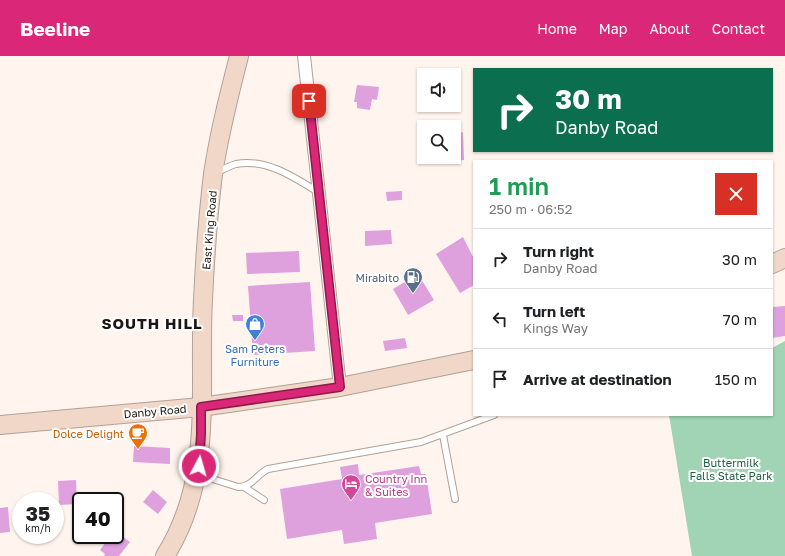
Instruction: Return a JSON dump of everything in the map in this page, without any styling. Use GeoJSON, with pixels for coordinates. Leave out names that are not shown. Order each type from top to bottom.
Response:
{"type":"FeatureCollection","features":[{"type":"Feature","properties":{"kind":"street","name":"East King Road"},"geometry":{"type":"LineString","coordinates":[[165,556],[186,512],[198,474],[201,434],[203,300],[213,173],[239,56]]}},
{"type":"Feature","properties":{"kind":"street"},"geometry":{"type":"LineString","coordinates":[[304,56],[340,387]]}},
{"type":"Feature","properties":{"kind":"street"},"geometry":{"type":"LineString","coordinates":[[773,264],[785,258]]}},
{"type":"Feature","properties":{"kind":"street","name":"Danby Road"},"geometry":{"type":"LineString","coordinates":[[1,424],[201,407],[340,387],[473,360]]}},
{"type":"Feature","properties":{"kind":"lane"},"geometry":{"type":"LineString","coordinates":[[213,173],[236,164],[263,165],[292,176],[318,192]]}},
{"type":"Feature","properties":{"kind":"lane"},"geometry":{"type":"LineString","coordinates":[[198,474],[238,487],[244,487],[268,469],[421,442],[491,416]]}},
{"type":"Feature","properties":{"kind":"lane"},"geometry":{"type":"LineString","coordinates":[[443,435],[455,499]]}},
{"type":"Feature","properties":{"kind":"lane"},"geometry":{"type":"LineString","coordinates":[[244,487],[264,500]]}},
{"type":"Feature","properties":{"kind":"green space","name":"Buttermilk Falls State Park"},"geometry":{"type":"Polygon","coordinates":[[[785,341],[785,556],[692,556],[669,416],[773,416],[773,347],[785,341]]]}},
{"type":"Feature","properties":{"kind":"building"},"geometry":{"type":"Polygon","coordinates":[[[357,85],[379,87],[377,100],[372,99],[370,110],[357,108],[357,102],[354,102],[357,85]]]}},
{"type":"Feature","properties":{"kind":"building"},"geometry":{"type":"Polygon","coordinates":[[[463,132],[464,160],[461,160],[461,133],[463,132]]]}},
{"type":"Feature","properties":{"kind":"building"},"geometry":{"type":"Polygon","coordinates":[[[402,191],[402,200],[387,201],[386,192],[402,191]]]}},
{"type":"Feature","properties":{"kind":"building"},"geometry":{"type":"Polygon","coordinates":[[[391,230],[392,244],[365,246],[365,231],[391,230]]]}},
{"type":"Feature","properties":{"kind":"building"},"geometry":{"type":"Polygon","coordinates":[[[463,237],[473,257],[473,286],[460,293],[436,254],[463,237]]]}},
{"type":"Feature","properties":{"kind":"building"},"geometry":{"type":"Polygon","coordinates":[[[299,251],[300,272],[247,274],[246,253],[299,251]]]}},
{"type":"Feature","properties":{"kind":"building","name":"Mirabito"},"geometry":{"type":"Polygon","coordinates":[[[418,274],[434,300],[408,315],[393,289],[418,274]]]}},
{"type":"Feature","properties":{"kind":"building"},"geometry":{"type":"Polygon","coordinates":[[[310,282],[315,351],[253,355],[248,286],[310,282]]]}},
{"type":"Feature","properties":{"kind":"building"},"geometry":{"type":"Polygon","coordinates":[[[785,306],[785,336],[773,338],[773,307],[785,306]]]}},
{"type":"Feature","properties":{"kind":"building"},"geometry":{"type":"Polygon","coordinates":[[[232,315],[243,315],[243,321],[233,321],[232,315]]]}},
{"type":"Feature","properties":{"kind":"building"},"geometry":{"type":"Polygon","coordinates":[[[405,338],[407,348],[385,351],[383,341],[405,338]]]}},
{"type":"Feature","properties":{"kind":"building"},"geometry":{"type":"Polygon","coordinates":[[[134,446],[170,448],[170,464],[133,462],[134,446]]]}},
{"type":"Feature","properties":{"kind":"building"},"geometry":{"type":"Polygon","coordinates":[[[358,464],[359,475],[419,466],[421,474],[426,474],[432,514],[375,523],[377,539],[344,544],[342,530],[287,539],[280,489],[342,479],[340,467],[358,464]]]}},
{"type":"Feature","properties":{"kind":"building"},"geometry":{"type":"Polygon","coordinates":[[[76,480],[76,492],[72,492],[72,504],[64,505],[64,492],[58,492],[58,481],[76,480]]]}},
{"type":"Feature","properties":{"kind":"building"},"geometry":{"type":"Polygon","coordinates":[[[153,490],[167,502],[158,514],[143,502],[153,490]]]}},
{"type":"Feature","properties":{"kind":"building"},"geometry":{"type":"Polygon","coordinates":[[[8,507],[10,532],[0,533],[0,508],[8,507]]]}},
{"type":"Feature","properties":{"kind":"building"},"geometry":{"type":"Polygon","coordinates":[[[124,538],[130,542],[119,556],[104,556],[105,554],[100,550],[104,544],[124,544],[124,538]]]}},
{"type":"Feature","properties":{"kind":"place","name":"Mirabito"},"geometry":{"type":"Point","coordinates":[413,294]}},
{"type":"Feature","properties":{"kind":"place","name":"Sam Peters Furniture"},"geometry":{"type":"Point","coordinates":[255,341]}},
{"type":"Feature","properties":{"kind":"place","name":"Dolce Delight"},"geometry":{"type":"Point","coordinates":[138,450]}},
{"type":"Feature","properties":{"kind":"place","name":"Country Inn & Suites"},"geometry":{"type":"Point","coordinates":[351,501]}},
{"type":"Feature","properties":{"kind":"district","name":"SOUTH HILL"},"geometry":{"type":"Point","coordinates":[152,323]}},
{"type":"Feature","properties":{"kind":"route"},"geometry":{"type":"LineString","coordinates":[[199,466],[201,407],[340,387],[309,101]]}}]}
